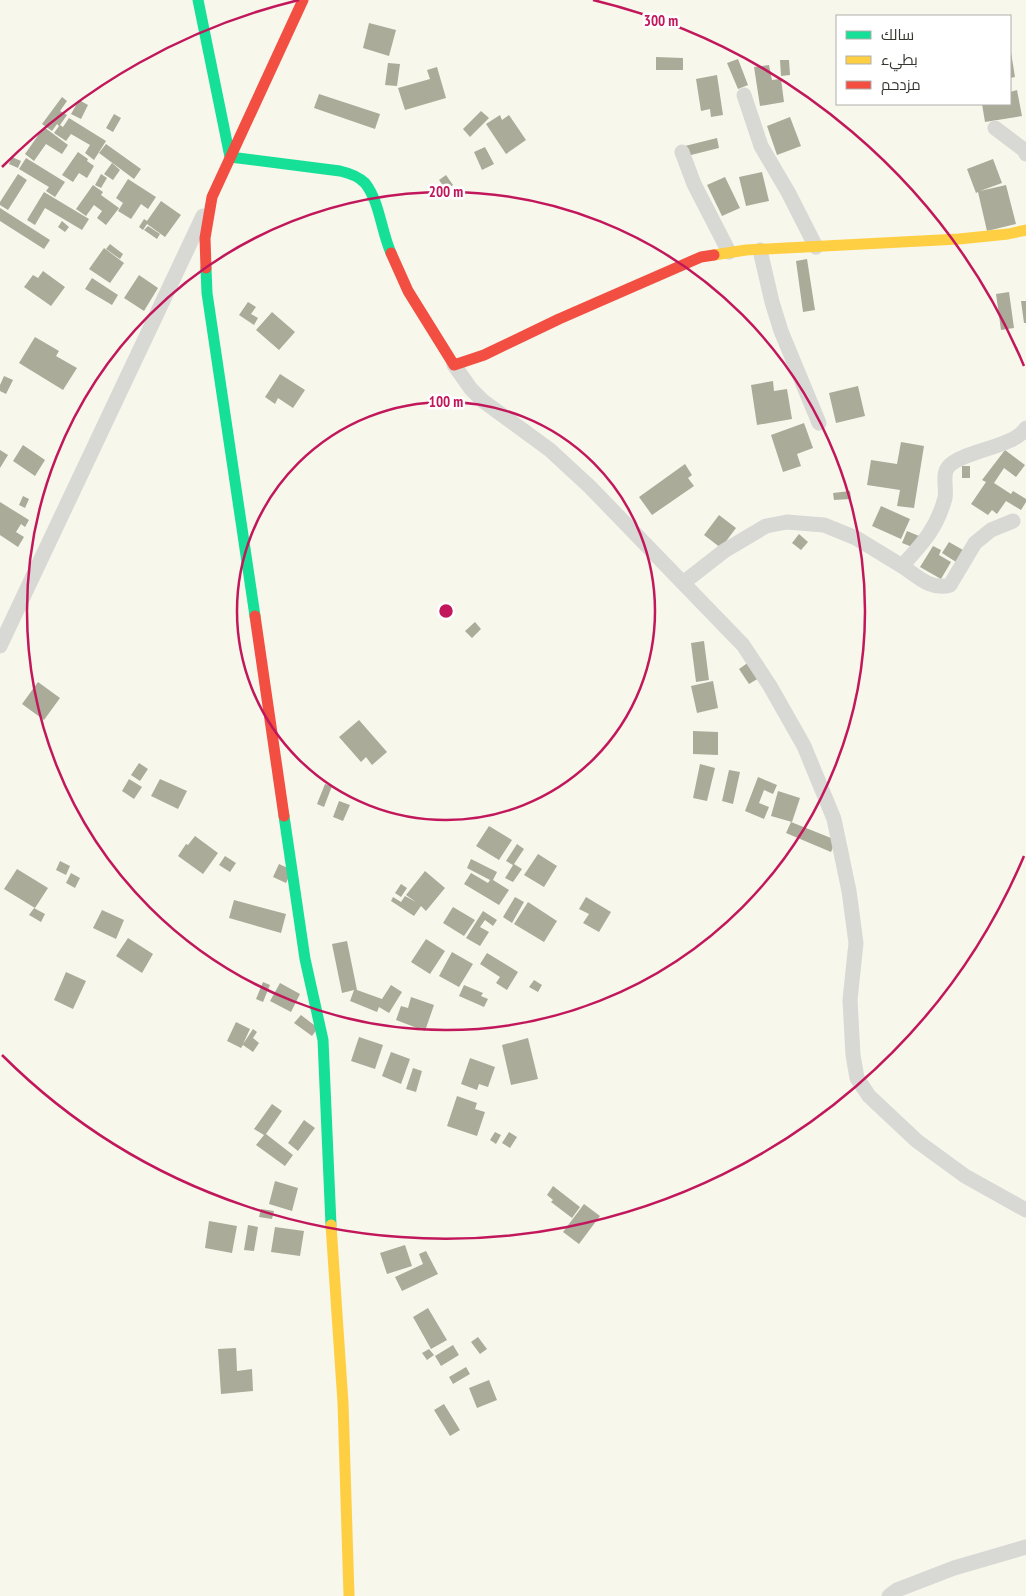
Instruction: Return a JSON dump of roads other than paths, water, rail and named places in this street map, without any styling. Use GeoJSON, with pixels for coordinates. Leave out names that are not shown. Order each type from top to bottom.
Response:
{"type":"FeatureCollection","features":[{"type":"Feature","properties":{"kind":"street"},"geometry":{"type":"LineString","coordinates":[[198,0],[230,157]]}},
{"type":"Feature","properties":{"kind":"street"},"geometry":{"type":"LineString","coordinates":[[0,646],[303,0]]}},
{"type":"Feature","properties":{"kind":"street"},"geometry":{"type":"LineString","coordinates":[[744,95],[761,146],[816,246]]}},
{"type":"Feature","properties":{"kind":"street"},"geometry":{"type":"LineString","coordinates":[[996,128],[1024,150],[1026,154]]}},
{"type":"Feature","properties":{"kind":"street"},"geometry":{"type":"LineString","coordinates":[[682,152],[694,184],[729,252]]}},
{"type":"Feature","properties":{"kind":"street"},"geometry":{"type":"LineString","coordinates":[[230,157],[340,171],[352,174],[364,182],[374,199],[387,244],[408,291],[471,389],[483,401],[550,450],[590,487],[742,645],[770,686],[804,746],[834,819],[849,891],[856,943],[850,1000],[853,1055],[857,1078],[869,1096],[917,1141],[965,1176],[1026,1210]]}},
{"type":"Feature","properties":{"kind":"street"},"geometry":{"type":"LineString","coordinates":[[212,197],[205,238],[207,293],[305,960],[322,1040],[333,1272],[343,1403],[349,1596]]}},
{"type":"Feature","properties":{"kind":"street"},"geometry":{"type":"LineString","coordinates":[[454,365],[484,355],[559,319],[701,257],[729,252],[968,238],[1008,234],[1026,230]]}},
{"type":"Feature","properties":{"kind":"street"},"geometry":{"type":"LineString","coordinates":[[760,250],[781,331],[819,423]]}},
{"type":"Feature","properties":{"kind":"street"},"geometry":{"type":"LineString","coordinates":[[902,566],[926,541],[936,522],[945,496],[944,479],[948,466],[960,458],[1005,442],[1023,432],[1026,428]]}},
{"type":"Feature","properties":{"kind":"street"},"geometry":{"type":"LineString","coordinates":[[683,584],[732,546],[766,526],[787,522],[824,525],[856,538],[926,583],[941,588],[950,585],[976,543],[991,530],[1012,521]]}},
{"type":"Feature","properties":{"kind":"street"},"geometry":{"type":"LineString","coordinates":[[890,1596],[898,1590],[954,1568],[1026,1547]]}}]}
